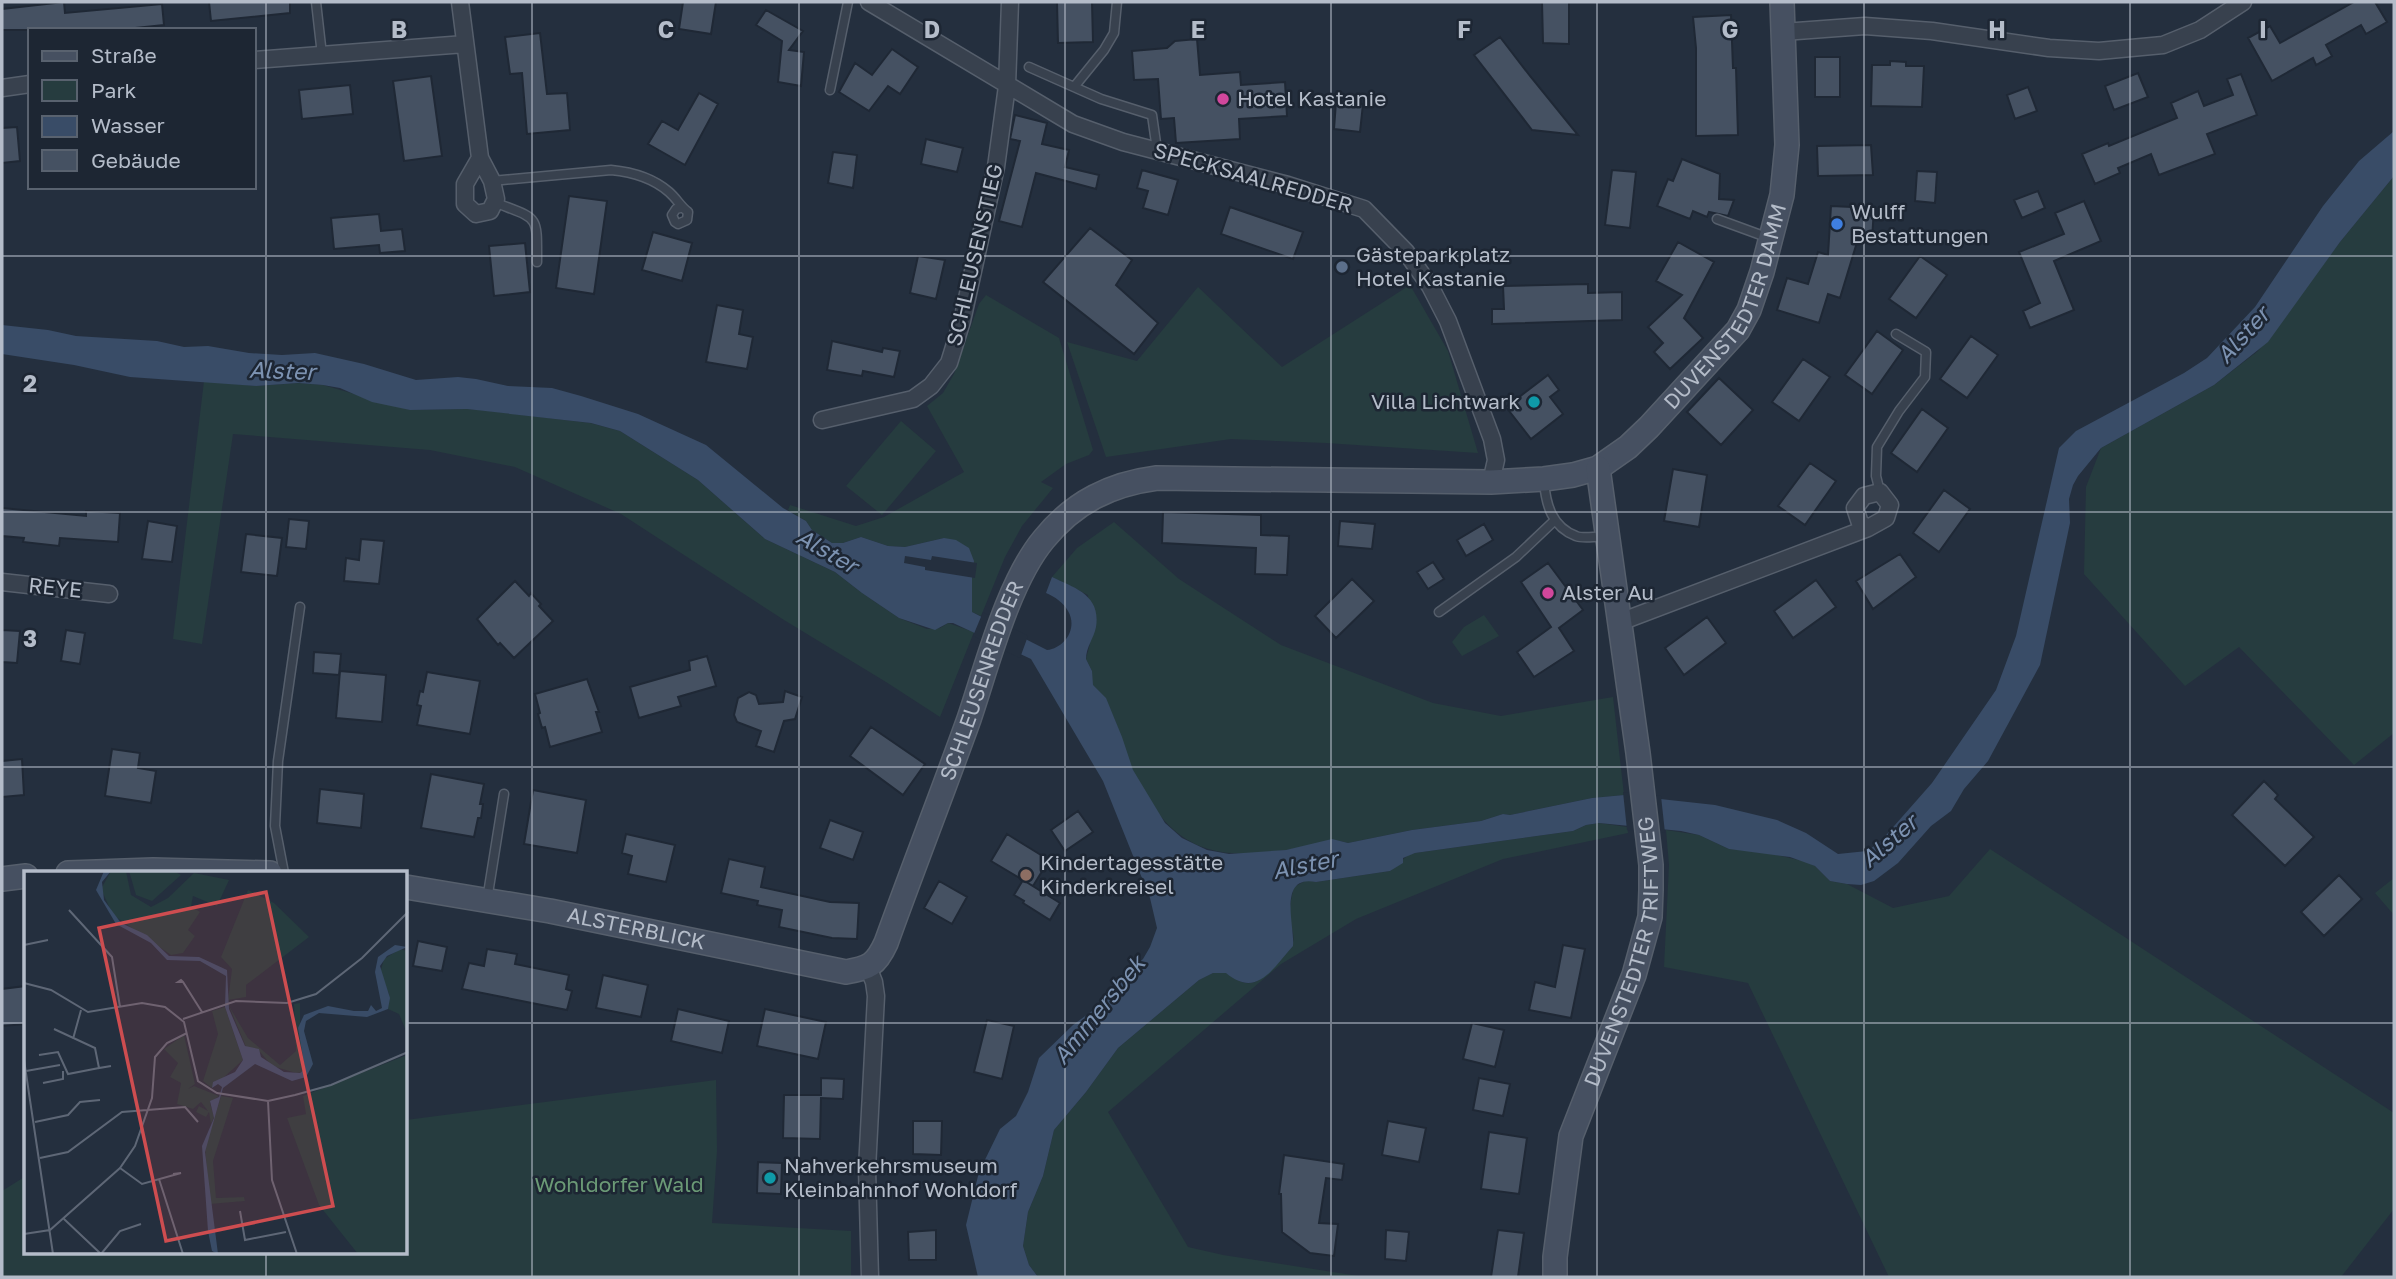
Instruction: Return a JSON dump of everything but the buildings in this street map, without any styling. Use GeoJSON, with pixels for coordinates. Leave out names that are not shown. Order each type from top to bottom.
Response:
{"type":"FeatureCollection","features":[{"type":"Feature","properties":{"kind":"street"},"geometry":{"type":"LineString","coordinates":[[460,2],[480,158],[492,180],[496,198],[490,211],[475,214],[465,204],[465,184],[480,158]]}},
{"type":"Feature","properties":{"kind":"street","name":"SPECKSAALREDDER"},"geometry":{"type":"LineString","coordinates":[[869,2],[1073,124],[1364,209],[1406,253],[1430,286],[1448,321],[1492,439],[1496,460],[1491,482]]}},
{"type":"Feature","properties":{"kind":"street","name":"SCHLEUSENSTIEG"},"geometry":{"type":"LineString","coordinates":[[822,420],[913,399],[931,386],[949,363],[962,321],[993,179],[1007,86],[1010,2]]}},
{"type":"Feature","properties":{"kind":"street","name":"DUVENSTEDTER DAMM"},"geometry":{"type":"LineString","coordinates":[[1491,482],[1544,479],[1598,468],[1628,447],[1649,427],[1738,330],[1749,310],[1772,239],[1782,195],[1787,145],[1783,2]]}},
{"type":"Feature","properties":{"kind":"street"},"geometry":{"type":"LineString","coordinates":[[1783,32],[1865,26],[1932,31],[2049,48],[2099,51],[2162,46],[2200,30],[2243,2]]}},
{"type":"Feature","properties":{"kind":"street"},"geometry":{"type":"LineString","coordinates":[[256,60],[465,44]]}},
{"type":"Feature","properties":{"kind":"street"},"geometry":{"type":"LineString","coordinates":[[2,88],[28,85]]}},
{"type":"Feature","properties":{"kind":"street","name":"DUVENSTEDTER TRIFTWEG"},"geometry":{"type":"LineString","coordinates":[[1555,1277],[1555,1257],[1571,1136],[1634,975],[1650,917],[1651,865],[1598,468]]}},
{"type":"Feature","properties":{"kind":"street","name":"SCHLEUSENREDDER"},"geometry":{"type":"LineString","coordinates":[[868,967],[876,961],[886,943],[1026,565],[1044,538],[1072,509],[1094,495],[1157,478],[1491,482]]}},
{"type":"Feature","properties":{"kind":"street"},"geometry":{"type":"LineString","coordinates":[[1620,622],[1868,528],[1886,518],[1890,505],[1880,492],[1864,496],[1855,508],[1860,523],[1868,528]]}},
{"type":"Feature","properties":{"kind":"street","name":"REYE"},"geometry":{"type":"LineString","coordinates":[[2,582],[109,594]]}},
{"type":"Feature","properties":{"kind":"street"},"geometry":{"type":"LineString","coordinates":[[125,871],[192,871]]}},
{"type":"Feature","properties":{"kind":"street"},"geometry":{"type":"LineString","coordinates":[[2,878],[24,876]]}},
{"type":"Feature","properties":{"kind":"street","name":"ALSTERBLICK"},"geometry":{"type":"LineString","coordinates":[[408,887],[487,900],[846,972],[868,967]]}},
{"type":"Feature","properties":{"kind":"street"},"geometry":{"type":"LineString","coordinates":[[868,967],[874,982],[876,1007],[867,1169],[870,1277]]}},
{"type":"Feature","properties":{"kind":"lane"},"geometry":{"type":"LineString","coordinates":[[316,2],[322,55]]}},
{"type":"Feature","properties":{"kind":"lane"},"geometry":{"type":"LineString","coordinates":[[830,90],[848,2]]}},
{"type":"Feature","properties":{"kind":"lane"},"geometry":{"type":"LineString","coordinates":[[1074,87],[1114,33],[1117,2]]}},
{"type":"Feature","properties":{"kind":"lane"},"geometry":{"type":"LineString","coordinates":[[1029,67],[1101,99],[1152,115],[1157,150]]}},
{"type":"Feature","properties":{"kind":"lane"},"geometry":{"type":"LineString","coordinates":[[492,180],[611,170],[626,172],[657,183],[670,192],[680,208]]}},
{"type":"Feature","properties":{"kind":"lane"},"geometry":{"type":"LineString","coordinates":[[495,202],[530,216],[537,225],[537,262]]}},
{"type":"Feature","properties":{"kind":"lane"},"geometry":{"type":"LineString","coordinates":[[1717,219],[1772,239]]}},
{"type":"Feature","properties":{"kind":"lane"},"geometry":{"type":"LineString","coordinates":[[1880,492],[1876,476],[1877,447],[1899,411],[1925,377],[1926,352],[1896,334]]}},
{"type":"Feature","properties":{"kind":"lane"},"geometry":{"type":"LineString","coordinates":[[1544,479],[1545,501],[1554,521],[1578,537],[1608,536]]}},
{"type":"Feature","properties":{"kind":"lane"},"geometry":{"type":"LineString","coordinates":[[1439,612],[1516,557],[1554,521]]}},
{"type":"Feature","properties":{"kind":"lane"},"geometry":{"type":"LineString","coordinates":[[284,871],[275,826],[278,761],[300,607]]}},
{"type":"Feature","properties":{"kind":"lane"},"geometry":{"type":"LineString","coordinates":[[487,900],[504,794]]}},
{"type":"Feature","properties":{"kind":"green space"},"geometry":{"type":"Polygon","coordinates":[[[2394,176],[2394,733],[2354,765],[2239,647],[2185,686],[2084,574],[2086,487],[2101,448],[2214,385],[2258,351],[2340,242],[2394,176]]]}},
{"type":"Feature","properties":{"kind":"green space"},"geometry":{"type":"Polygon","coordinates":[[[1410,285],[1448,351],[1478,453],[1231,439],[1106,457],[1067,342],[1137,361],[1198,287],[1282,367],[1410,285]]]}},
{"type":"Feature","properties":{"kind":"green space"},"geometry":{"type":"Polygon","coordinates":[[[986,295],[1059,338],[1093,450],[1089,455],[1066,464],[1041,482],[1053,488],[1022,526],[1005,557],[981,616],[972,612],[974,561],[944,538],[905,547],[888,546],[861,537],[843,543],[832,543],[788,510],[790,505],[856,526],[884,517],[964,472],[927,406],[943,393],[954,374],[979,304],[986,295]]]}},
{"type":"Feature","properties":{"kind":"green space"},"geometry":{"type":"Polygon","coordinates":[[[204,381],[256,386],[298,383],[323,385],[410,410],[490,411],[590,423],[620,431],[698,480],[765,539],[835,572],[899,618],[927,629],[940,628],[948,623],[974,632],[940,717],[621,514],[515,467],[430,450],[233,434],[202,644],[173,639],[204,381]]]}},
{"type":"Feature","properties":{"kind":"green space"},"geometry":{"type":"Polygon","coordinates":[[[901,421],[936,451],[882,515],[846,486],[901,421]]]}},
{"type":"Feature","properties":{"kind":"green space"},"geometry":{"type":"Polygon","coordinates":[[[1114,522],[1179,579],[1281,645],[1433,703],[1501,716],[1613,697],[1624,795],[1592,798],[1510,815],[1503,814],[1481,821],[1412,830],[1348,843],[1340,841],[1274,852],[1245,854],[1218,851],[1194,844],[1172,828],[1152,805],[1133,771],[1113,715],[1092,685],[1092,671],[1086,659],[1090,644],[1088,595],[1052,577],[1077,548],[1114,522]]]}},
{"type":"Feature","properties":{"kind":"green space"},"geometry":{"type":"Polygon","coordinates":[[[1484,615],[1499,636],[1462,656],[1452,642],[1464,627],[1484,615]]]}},
{"type":"Feature","properties":{"kind":"green space"},"geometry":{"type":"Polygon","coordinates":[[[1599,823],[1627,827],[1628,833],[1503,859],[1356,919],[1281,964],[1108,1112],[1188,1247],[1365,1277],[1038,1277],[1029,1265],[1023,1246],[1028,1212],[1043,1176],[1054,1130],[1118,1048],[1199,980],[1213,973],[1227,973],[1250,983],[1268,973],[1292,945],[1294,937],[1290,912],[1294,887],[1307,880],[1316,882],[1390,871],[1408,855],[1415,853],[1573,831],[1599,823]]]}},
{"type":"Feature","properties":{"kind":"green space"},"geometry":{"type":"Polygon","coordinates":[[[1666,830],[1699,835],[1729,849],[1764,852],[1807,862],[1830,881],[1847,884],[1893,908],[1949,896],[1990,849],[2394,1113],[2394,1209],[2341,1277],[1889,1277],[1748,983],[1664,967],[1669,865],[1666,830]]]}},
{"type":"Feature","properties":{"kind":"green space"},"geometry":{"type":"Polygon","coordinates":[[[2394,878],[2394,915],[2375,893],[2394,878]]]}},
{"type":"Feature","properties":{"kind":"green space","name":"Wohldorfer Wald"},"geometry":{"type":"Polygon","coordinates":[[[716,1080],[717,1151],[712,1223],[851,1231],[851,1277],[2,1277],[2,1191],[24,1177],[24,1254],[408,1254],[408,1120],[716,1080]]]}},
{"type":"Feature","properties":{"kind":"water"},"geometry":{"type":"Polygon","coordinates":[[[2394,131],[2394,176],[2340,242],[2268,342],[2214,385],[2101,448],[2078,476],[2069,499],[2070,523],[2040,665],[1988,761],[1964,789],[1951,811],[1931,826],[1898,863],[1874,881],[1861,885],[1847,884],[1830,881],[1815,866],[1790,857],[1729,849],[1699,835],[1681,831],[1599,823],[1573,831],[1415,853],[1403,858],[1403,863],[1390,871],[1304,882],[1296,886],[1292,893],[1293,946],[1264,978],[1247,983],[1226,973],[1213,973],[1199,980],[1118,1048],[1054,1130],[1043,1176],[1028,1212],[1023,1246],[1029,1265],[1038,1277],[978,1277],[966,1225],[979,1172],[1000,1129],[1016,1116],[1028,1092],[1039,1058],[1073,1025],[1096,1008],[1143,959],[1157,928],[1150,898],[1103,781],[1031,659],[953,623],[935,630],[899,618],[835,572],[765,539],[698,480],[620,431],[591,423],[467,409],[410,410],[372,402],[340,388],[323,385],[298,383],[256,386],[130,377],[2,354],[2,325],[76,336],[157,341],[184,347],[208,346],[249,353],[315,353],[416,380],[458,377],[508,386],[552,388],[638,414],[706,445],[783,508],[806,521],[812,530],[832,543],[843,543],[861,537],[888,546],[905,547],[944,538],[956,540],[969,548],[974,561],[972,612],[1047,650],[1064,641],[1071,624],[1071,617],[1064,605],[1046,593],[1052,577],[1084,594],[1094,607],[1096,627],[1086,659],[1092,671],[1093,685],[1106,698],[1133,770],[1165,823],[1182,838],[1207,850],[1229,854],[1286,850],[1332,839],[1348,843],[1412,830],[1481,821],[1503,814],[1510,815],[1592,798],[1624,795],[1715,805],[1777,820],[1806,833],[1838,854],[1867,851],[1880,842],[1932,783],[1996,690],[2016,636],[2059,448],[2076,431],[2207,358],[2255,307],[2323,206],[2359,161],[2394,131]]]}},
{"type":"Feature","properties":{"kind":"pier"},"geometry":{"type":"Polygon","coordinates":[[[905,556],[931,560],[932,556],[977,563],[975,578],[925,570],[925,567],[904,563],[905,556]]]}},
{"type":"Feature","properties":{"kind":"pier"},"geometry":{"type":"Polygon","coordinates":[[[983,612],[1028,636],[1020,658],[973,636],[983,612]]]}},
{"type":"Feature","properties":{"kind":"pier"},"geometry":{"type":"Polygon","coordinates":[[[1623,792],[1661,796],[1665,833],[1627,830],[1623,792]]]}},
{"type":"Feature","properties":{"kind":"place","name":"Hotel Kastanie"},"geometry":{"type":"Point","coordinates":[1223,99]}},
{"type":"Feature","properties":{"kind":"place","name":"Wulff Bestattungen"},"geometry":{"type":"Point","coordinates":[1837,224]}},
{"type":"Feature","properties":{"kind":"place","name":"Gästeparkplatz Hotel Kastanie"},"geometry":{"type":"Point","coordinates":[1342,267]}},
{"type":"Feature","properties":{"kind":"place","name":"Villa Lichtwark"},"geometry":{"type":"Point","coordinates":[1534,402]}},
{"type":"Feature","properties":{"kind":"place","name":"Alster Au"},"geometry":{"type":"Point","coordinates":[1548,593]}},
{"type":"Feature","properties":{"kind":"place","name":"Kindertagesstätte Kinderkreisel"},"geometry":{"type":"Point","coordinates":[1026,875]}},
{"type":"Feature","properties":{"kind":"place","name":"Nahverkehrsmuseum Kleinbahnhof Wohldorf"},"geometry":{"type":"Point","coordinates":[770,1178]}},
{"type":"Feature","properties":{"kind":"water label","name":"Alster"},"geometry":{"type":"Point","coordinates":[2243,335]}},
{"type":"Feature","properties":{"kind":"water label","name":"Alster"},"geometry":{"type":"Point","coordinates":[282,371]}},
{"type":"Feature","properties":{"kind":"water label","name":"Alster"},"geometry":{"type":"Point","coordinates":[827,551]}},
{"type":"Feature","properties":{"kind":"water label","name":"Alster"},"geometry":{"type":"Point","coordinates":[1889,841]}},
{"type":"Feature","properties":{"kind":"water label","name":"Alster"},"geometry":{"type":"Point","coordinates":[1305,865]}},
{"type":"Feature","properties":{"kind":"water label","name":"Ammersbek"},"geometry":{"type":"Point","coordinates":[1099,1010]}}]}
